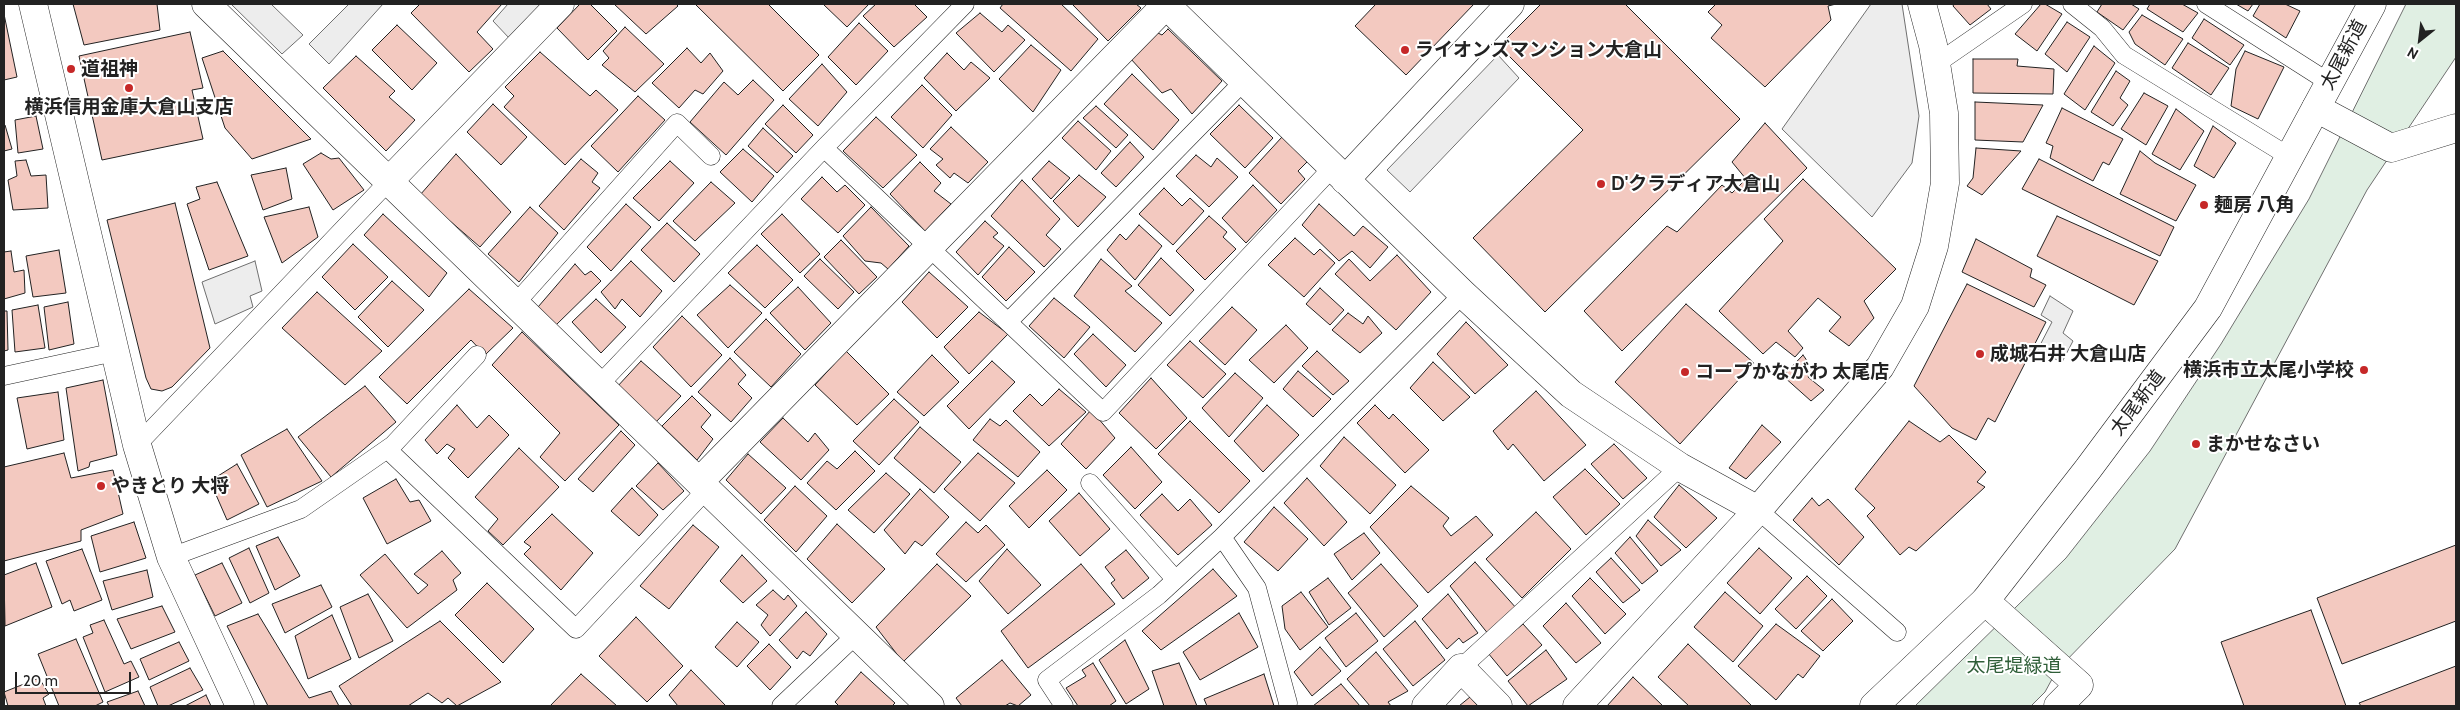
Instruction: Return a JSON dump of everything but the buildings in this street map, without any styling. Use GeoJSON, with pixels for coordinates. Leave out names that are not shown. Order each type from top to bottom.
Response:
{"type":"FeatureCollection","features":[{"type":"Feature","properties":{"kind":"street"},"geometry":{"type":"LineString","coordinates":[[34,4],[137,444],[171,557],[240,706]]}},
{"type":"Feature","properties":{"kind":"street"},"geometry":{"type":"LineString","coordinates":[[206,4],[930,706]]}},
{"type":"Feature","properties":{"kind":"street"},"geometry":{"type":"LineString","coordinates":[[389,181],[560,4]]}},
{"type":"Feature","properties":{"kind":"street"},"geometry":{"type":"LineString","coordinates":[[703,486],[929,246],[1166,4],[1463,294],[1570,394],[1680,467],[1758,510]]}},
{"type":"Feature","properties":{"kind":"street"},"geometry":{"type":"LineString","coordinates":[[1339,174],[1510,4]]}},
{"type":"Feature","properties":{"kind":"street"},"geometry":{"type":"LineString","coordinates":[[1577,706],[1758,510],[1880,367],[1915,306],[1934,246],[1945,183],[1944,113],[1936,64],[1922,4]]}},
{"type":"Feature","properties":{"kind":"street","name":"太尾新道"},"geometry":{"type":"LineString","coordinates":[[1874,706],[1985,601],[2088,469],[2208,308],[2372,4]]}},
{"type":"Feature","properties":{"kind":"street"},"geometry":{"type":"LineString","coordinates":[[2316,108],[2391,148],[2456,128]]}},
{"type":"Feature","properties":{"kind":"street"},"geometry":{"type":"LineString","coordinates":[[1985,601],[2079,685],[2058,706]]}},
{"type":"Feature","properties":{"kind":"street"},"geometry":{"type":"LineString","coordinates":[[1426,706],[1461,668],[1498,706]]}},
{"type":"Feature","properties":{"kind":"lane"},"geometry":{"type":"LineString","coordinates":[[600,385],[824,148],[965,4]]}},
{"type":"Feature","properties":{"kind":"lane"},"geometry":{"type":"LineString","coordinates":[[1936,64],[2023,4]]}},
{"type":"Feature","properties":{"kind":"lane"},"geometry":{"type":"LineString","coordinates":[[2072,4],[2102,28],[2124,55],[2290,157]]}},
{"type":"Feature","properties":{"kind":"lane"},"geometry":{"type":"LineString","coordinates":[[2206,4],[2330,83]]}},
{"type":"Feature","properties":{"kind":"lane"},"geometry":{"type":"LineString","coordinates":[[1008,322],[1244,81]]}},
{"type":"Feature","properties":{"kind":"lane"},"geometry":{"type":"LineString","coordinates":[[515,304],[677,123],[711,156]]}},
{"type":"Feature","properties":{"kind":"lane"},"geometry":{"type":"LineString","coordinates":[[824,148],[1103,412],[1339,174]]}},
{"type":"Feature","properties":{"kind":"lane"},"geometry":{"type":"LineString","coordinates":[[137,444],[389,181]]}},
{"type":"Feature","properties":{"kind":"lane"},"geometry":{"type":"LineString","coordinates":[[1064,706],[1047,680],[1158,595],[1222,537],[1463,294]]}},
{"type":"Feature","properties":{"kind":"lane"},"geometry":{"type":"LineString","coordinates":[[4,376],[115,352]]}},
{"type":"Feature","properties":{"kind":"lane"},"geometry":{"type":"LineString","coordinates":[[171,557],[301,510],[387,449],[477,355]]}},
{"type":"Feature","properties":{"kind":"lane"},"geometry":{"type":"LineString","coordinates":[[387,449],[576,628],[703,486]]}},
{"type":"Feature","properties":{"kind":"lane"},"geometry":{"type":"LineString","coordinates":[[1461,668],[1680,467]]}},
{"type":"Feature","properties":{"kind":"lane"},"geometry":{"type":"LineString","coordinates":[[1090,484],[1175,579]]}},
{"type":"Feature","properties":{"kind":"lane"},"geometry":{"type":"LineString","coordinates":[[1758,510],[1897,632]]}},
{"type":"Feature","properties":{"kind":"lane"},"geometry":{"type":"LineString","coordinates":[[1222,537],[1257,588],[1288,703]]}},
{"type":"Feature","properties":{"kind":"lane"},"geometry":{"type":"LineString","coordinates":[[781,706],[856,635]]}},
{"type":"Feature","properties":{"kind":"green space","name":"太尾堤緑道"},"geometry":{"type":"Polygon","coordinates":[[[2406,4],[2456,4],[2456,57],[2367,190],[2175,549],[2057,670],[2045,692],[2031,706],[1915,706],[2066,558],[2150,451],[2221,344],[2309,199],[2406,4]]]}},
{"type":"Feature","properties":{"kind":"shaded area"},"geometry":{"type":"Polygon","coordinates":[[[231,4],[271,4],[303,35],[282,54],[231,4]]]}},
{"type":"Feature","properties":{"kind":"shaded area"},"geometry":{"type":"Polygon","coordinates":[[[349,4],[383,4],[329,64],[309,44],[349,4]]]}},
{"type":"Feature","properties":{"kind":"shaded area"},"geometry":{"type":"Polygon","coordinates":[[[508,4],[542,4],[510,39],[493,21],[508,4]]]}},
{"type":"Feature","properties":{"kind":"shaded area"},"geometry":{"type":"Polygon","coordinates":[[[1871,4],[1902,4],[1919,116],[1912,163],[1872,217],[1782,129],[1871,4]]]}},
{"type":"Feature","properties":{"kind":"shaded area"},"geometry":{"type":"Polygon","coordinates":[[[1498,55],[1519,78],[1410,192],[1387,170],[1498,55]]]}},
{"type":"Feature","properties":{"kind":"shaded area"},"geometry":{"type":"Polygon","coordinates":[[[255,261],[262,291],[250,296],[253,307],[215,324],[202,282],[255,261]]]}},
{"type":"Feature","properties":{"kind":"shaded area"},"geometry":{"type":"Polygon","coordinates":[[[2050,296],[2073,311],[2063,333],[2073,341],[2062,362],[2037,351],[2052,322],[2041,315],[2050,296]]]}},
{"type":"Feature","properties":{"kind":"place","name":"ライオンズマンション大倉山"},"geometry":{"type":"Point","coordinates":[1405,50]}},
{"type":"Feature","properties":{"kind":"place","name":"道祖神"},"geometry":{"type":"Point","coordinates":[71,69]}},
{"type":"Feature","properties":{"kind":"place","name":"横浜信用金庫大倉山支店"},"geometry":{"type":"Point","coordinates":[129,88]}},
{"type":"Feature","properties":{"kind":"place","name":"D'クラディア大倉山"},"geometry":{"type":"Point","coordinates":[1601,184]}},
{"type":"Feature","properties":{"kind":"place","name":"麺房 八角"},"geometry":{"type":"Point","coordinates":[2204,205]}},
{"type":"Feature","properties":{"kind":"place","name":"成城石井 大倉山店"},"geometry":{"type":"Point","coordinates":[1980,354]}},
{"type":"Feature","properties":{"kind":"place","name":"横浜市立太尾小学校"},"geometry":{"type":"Point","coordinates":[2364,370]}},
{"type":"Feature","properties":{"kind":"place","name":"コープかながわ 太尾店"},"geometry":{"type":"Point","coordinates":[1685,372]}},
{"type":"Feature","properties":{"kind":"place","name":"まかせなさい"},"geometry":{"type":"Point","coordinates":[2196,444]}},
{"type":"Feature","properties":{"kind":"place","name":"やきとり 大将"},"geometry":{"type":"Point","coordinates":[101,486]}}]}
